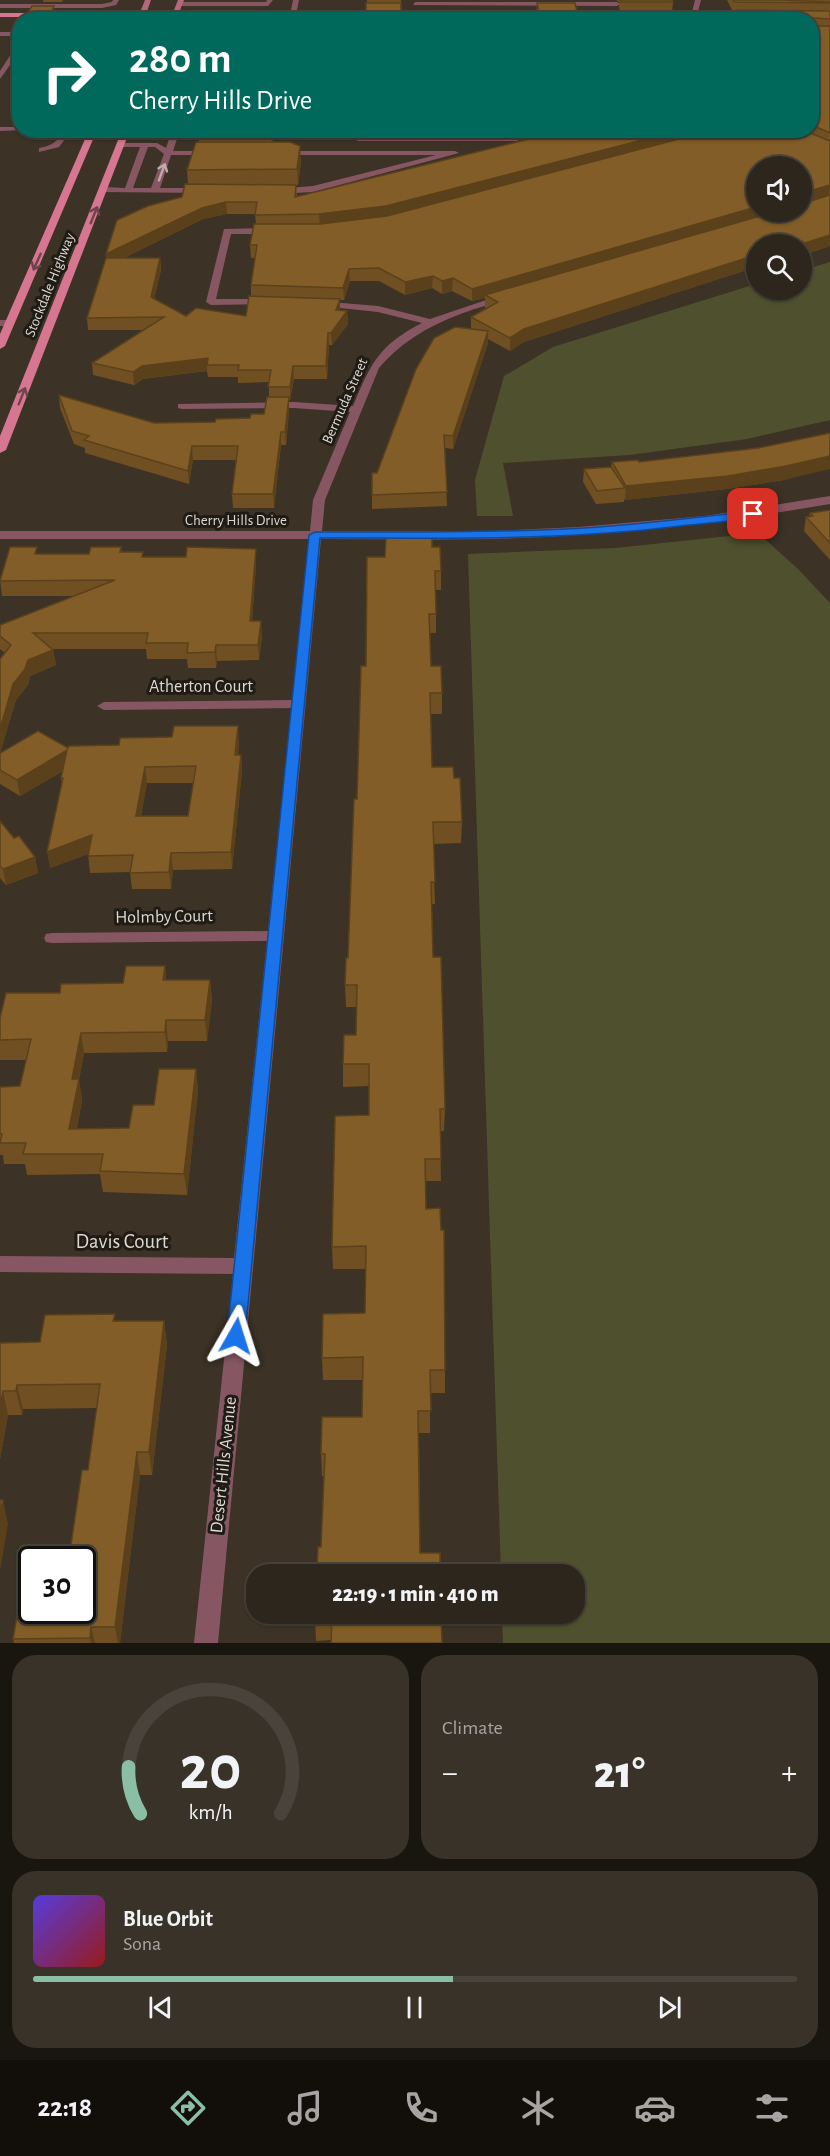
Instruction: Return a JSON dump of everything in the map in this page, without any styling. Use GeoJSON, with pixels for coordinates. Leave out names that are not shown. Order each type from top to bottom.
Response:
{"type":"FeatureCollection","features":[{"type":"Feature","properties":{"kind":"main road","name":"Stockdale Highway"},"geometry":{"type":"LineString","coordinates":[[0,346],[5,323],[89,138]]}},
{"type":"Feature","properties":{"kind":"main road","name":"Stockdale Highway"},"geometry":{"type":"LineString","coordinates":[[0,450],[123,138]]}},
{"type":"Feature","properties":{"kind":"street"},"geometry":{"type":"LineString","coordinates":[[0,6],[102,6],[114,4],[116,0]]}},
{"type":"Feature","properties":{"kind":"street"},"geometry":{"type":"LineString","coordinates":[[181,2],[269,2]]}},
{"type":"Feature","properties":{"kind":"street"},"geometry":{"type":"LineString","coordinates":[[415,2],[616,2]]}},
{"type":"Feature","properties":{"kind":"street"},"geometry":{"type":"LineString","coordinates":[[0,77],[12,58]]}},
{"type":"Feature","properties":{"kind":"street"},"geometry":{"type":"LineString","coordinates":[[42,150],[57,147],[63,138]]}},
{"type":"Feature","properties":{"kind":"street"},"geometry":{"type":"LineString","coordinates":[[155,190],[173,138]]}},
{"type":"Feature","properties":{"kind":"street"},"geometry":{"type":"LineString","coordinates":[[357,153],[358,138]]}},
{"type":"Feature","properties":{"kind":"street"},"geometry":{"type":"LineString","coordinates":[[476,138],[521,138]]}},
{"type":"Feature","properties":{"kind":"street"},"geometry":{"type":"LineString","coordinates":[[697,142],[712,138]]}},
{"type":"Feature","properties":{"kind":"street"},"geometry":{"type":"LineString","coordinates":[[121,145],[157,145],[168,153],[219,153]]}},
{"type":"Feature","properties":{"kind":"street"},"geometry":{"type":"LineString","coordinates":[[128,190],[145,145]]}},
{"type":"Feature","properties":{"kind":"street"},"geometry":{"type":"LineString","coordinates":[[265,153],[455,153],[313,189],[271,191]]}},
{"type":"Feature","properties":{"kind":"street"},"geometry":{"type":"LineString","coordinates":[[104,190],[214,191]]}},
{"type":"Feature","properties":{"kind":"street"},"geometry":{"type":"LineString","coordinates":[[275,302],[211,302],[227,231],[285,231]]}},
{"type":"Feature","properties":{"kind":"street","name":"Bermuda Street"},"geometry":{"type":"LineString","coordinates":[[315,535],[319,500],[374,367],[384,354],[399,340],[430,322],[453,312],[519,292]]}},
{"type":"Feature","properties":{"kind":"street"},"geometry":{"type":"LineString","coordinates":[[313,302],[378,309],[430,322]]}},
{"type":"Feature","properties":{"kind":"street"},"geometry":{"type":"LineString","coordinates":[[182,406],[294,405],[356,409]]}},
{"type":"Feature","properties":{"kind":"street","name":"Cherry Hills Drive"},"geometry":{"type":"LineString","coordinates":[[0,536],[495,535],[615,529],[708,520],[830,500]]}},
{"type":"Feature","properties":{"kind":"street","name":"Desert Hills Avenue"},"geometry":{"type":"LineString","coordinates":[[206,1643],[315,535]]}},
{"type":"Feature","properties":{"kind":"street","name":"Atherton Court"},"geometry":{"type":"LineString","coordinates":[[104,706],[298,704]]}},
{"type":"Feature","properties":{"kind":"street","name":"Holmby Court"},"geometry":{"type":"LineString","coordinates":[[52,938],[276,936]]}},
{"type":"Feature","properties":{"kind":"street","name":"Davis Court"},"geometry":{"type":"LineString","coordinates":[[0,1264],[243,1266]]}},
{"type":"Feature","properties":{"kind":"green space"},"geometry":{"type":"Polygon","coordinates":[[[830,262],[830,420],[747,439],[630,455],[503,463],[513,516],[477,516],[475,480],[504,376],[553,347],[746,287],[746,300],[812,300],[812,268],[830,262]]]}},
{"type":"Feature","properties":{"kind":"green space"},"geometry":{"type":"Polygon","coordinates":[[[758,533],[798,569],[830,603],[830,1643],[503,1643],[502,1624],[585,1624],[585,1564],[501,1564],[468,554],[615,548],[758,533]]]}},
{"type":"Feature","properties":{"kind":"building"},"geometry":{"type":"Polygon","coordinates":[[[620,0],[672,0],[673,2],[621,2],[620,0]]]}},
{"type":"Feature","properties":{"kind":"building"},"geometry":{"type":"Polygon","coordinates":[[[733,0],[779,0],[830,3],[734,2],[733,0]]]}},
{"type":"Feature","properties":{"kind":"building"},"geometry":{"type":"Polygon","coordinates":[[[366,3],[401,3],[401,12],[366,12],[366,3]]]}},
{"type":"Feature","properties":{"kind":"building"},"geometry":{"type":"Polygon","coordinates":[[[537,3],[575,3],[577,12],[539,12],[537,3]]]}},
{"type":"Feature","properties":{"kind":"building"},"geometry":{"type":"Polygon","coordinates":[[[32,6],[54,6],[51,12],[29,12],[32,6]]]}},
{"type":"Feature","properties":{"kind":"building"},"geometry":{"type":"Polygon","coordinates":[[[738,10],[830,11],[830,19],[819,18],[819,12],[739,12],[738,10]]]}},
{"type":"Feature","properties":{"kind":"building"},"geometry":{"type":"Polygon","coordinates":[[[624,11],[670,12],[624,12],[624,11]]]}},
{"type":"Feature","properties":{"kind":"building"},"geometry":{"type":"Polygon","coordinates":[[[819,26],[830,26],[830,133],[819,128],[819,26]]]}},
{"type":"Feature","properties":{"kind":"building"},"geometry":{"type":"Polygon","coordinates":[[[819,137],[830,141],[830,185],[812,190],[812,156],[746,156],[746,210],[472,289],[453,278],[442,281],[433,276],[405,282],[379,268],[349,269],[343,288],[251,285],[257,245],[250,245],[254,224],[320,224],[387,216],[683,138],[819,137]]]}},
{"type":"Feature","properties":{"kind":"building"},"geometry":{"type":"Polygon","coordinates":[[[533,138],[650,138],[386,206],[319,214],[255,215],[257,202],[226,202],[202,208],[106,254],[117,220],[148,206],[182,197],[185,184],[296,185],[295,197],[533,138]]]}},
{"type":"Feature","properties":{"kind":"building"},"geometry":{"type":"Polygon","coordinates":[[[196,142],[290,142],[300,146],[297,169],[187,170],[196,142]]]}},
{"type":"Feature","properties":{"kind":"building"},"geometry":{"type":"Polygon","coordinates":[[[830,195],[830,235],[812,241],[812,234],[746,234],[746,258],[524,329],[510,338],[471,317],[498,302],[485,295],[746,220],[746,222],[812,222],[812,201],[830,195]]]}},
{"type":"Feature","properties":{"kind":"building"},"geometry":{"type":"Polygon","coordinates":[[[106,258],[160,258],[151,297],[186,316],[196,308],[246,316],[249,296],[340,299],[336,310],[347,311],[331,333],[328,333],[326,366],[293,366],[290,387],[268,387],[271,370],[238,370],[239,365],[207,365],[208,358],[142,366],[133,372],[92,363],[164,317],[87,318],[106,258]]]}},
{"type":"Feature","properties":{"kind":"building"},"geometry":{"type":"Polygon","coordinates":[[[455,327],[488,331],[453,436],[444,435],[447,492],[372,495],[372,473],[377,473],[416,369],[434,338],[455,327]]]}},
{"type":"Feature","properties":{"kind":"building"},"geometry":{"type":"Polygon","coordinates":[[[59,395],[154,423],[215,422],[216,419],[250,418],[251,414],[264,414],[267,397],[289,397],[285,432],[281,432],[273,494],[232,494],[238,446],[192,446],[188,471],[84,440],[89,436],[72,431],[59,395]]]}},
{"type":"Feature","properties":{"kind":"building"},"geometry":{"type":"Polygon","coordinates":[[[830,433],[830,456],[728,476],[626,486],[612,462],[638,460],[639,462],[758,448],[830,433]]]}},
{"type":"Feature","properties":{"kind":"building"},"geometry":{"type":"Polygon","coordinates":[[[611,467],[625,488],[597,491],[584,469],[611,467]]]}},
{"type":"Feature","properties":{"kind":"building"},"geometry":{"type":"Polygon","coordinates":[[[830,510],[830,543],[806,517],[813,516],[810,513],[830,510]]]}},
{"type":"Feature","properties":{"kind":"building"},"geometry":{"type":"Polygon","coordinates":[[[432,536],[432,547],[440,547],[441,571],[435,571],[436,614],[429,614],[431,666],[441,666],[442,693],[430,693],[432,767],[453,767],[454,778],[460,778],[462,822],[433,822],[435,882],[431,882],[433,957],[441,957],[445,1109],[440,1109],[441,1159],[425,1159],[426,1209],[440,1208],[441,1230],[444,1230],[445,1370],[430,1370],[431,1411],[418,1411],[420,1553],[440,1553],[440,1564],[317,1564],[318,1547],[321,1547],[325,1454],[321,1454],[322,1417],[362,1417],[363,1357],[322,1358],[323,1314],[365,1313],[366,1246],[332,1247],[335,1116],[369,1115],[369,1064],[343,1064],[344,1035],[356,1035],[357,985],[345,985],[354,799],[357,799],[361,666],[366,666],[367,557],[385,557],[386,537],[432,536]]]}},
{"type":"Feature","properties":{"kind":"building"},"geometry":{"type":"Polygon","coordinates":[[[10,547],[37,547],[35,554],[89,554],[91,547],[121,547],[120,552],[143,552],[142,557],[186,557],[187,547],[256,549],[250,621],[261,621],[258,645],[216,645],[215,652],[187,653],[188,643],[146,643],[148,633],[33,633],[53,650],[28,660],[25,669],[13,684],[0,729],[0,659],[11,645],[0,636],[0,625],[115,580],[0,581],[10,547]]]}},
{"type":"Feature","properties":{"kind":"building"},"geometry":{"type":"Polygon","coordinates":[[[174,726],[238,726],[235,755],[241,755],[231,852],[171,853],[169,872],[130,873],[133,855],[88,856],[92,835],[47,852],[67,750],[17,780],[0,770],[0,753],[38,731],[68,748],[69,746],[119,745],[120,738],[172,737],[174,726]],[[196,766],[145,767],[136,816],[188,816],[196,766]]]}},
{"type":"Feature","properties":{"kind":"building"},"geometry":{"type":"Polygon","coordinates":[[[0,821],[14,838],[19,836],[35,857],[3,869],[0,866],[0,821]]]}},
{"type":"Feature","properties":{"kind":"building"},"geometry":{"type":"Polygon","coordinates":[[[126,966],[165,966],[163,980],[210,980],[205,1020],[166,1020],[165,1032],[81,1033],[72,1079],[79,1079],[69,1129],[129,1128],[133,1105],[154,1105],[159,1069],[196,1069],[184,1174],[100,1171],[103,1154],[23,1154],[26,1143],[0,1143],[2,1134],[0,1134],[0,1087],[20,1086],[31,1039],[0,1040],[0,1018],[6,993],[60,993],[61,984],[123,983],[126,966]]]}},
{"type":"Feature","properties":{"kind":"building"},"geometry":{"type":"Polygon","coordinates":[[[115,1314],[113,1321],[164,1321],[149,1452],[137,1452],[115,1627],[91,1627],[90,1638],[13,1639],[18,1610],[18,1624],[96,1624],[96,1546],[71,1546],[82,1470],[88,1470],[100,1384],[17,1385],[16,1391],[3,1391],[0,1405],[0,1343],[40,1342],[45,1315],[115,1314]]]}},
{"type":"Feature","properties":{"kind":"building"},"geometry":{"type":"Polygon","coordinates":[[[332,1624],[441,1624],[442,1643],[331,1643],[332,1624]]]}},
{"type":"Feature","properties":{"kind":"route"},"geometry":{"type":"LineString","coordinates":[[236,1336],[315,535],[495,535],[567,532],[639,528],[753,514]]}}]}
